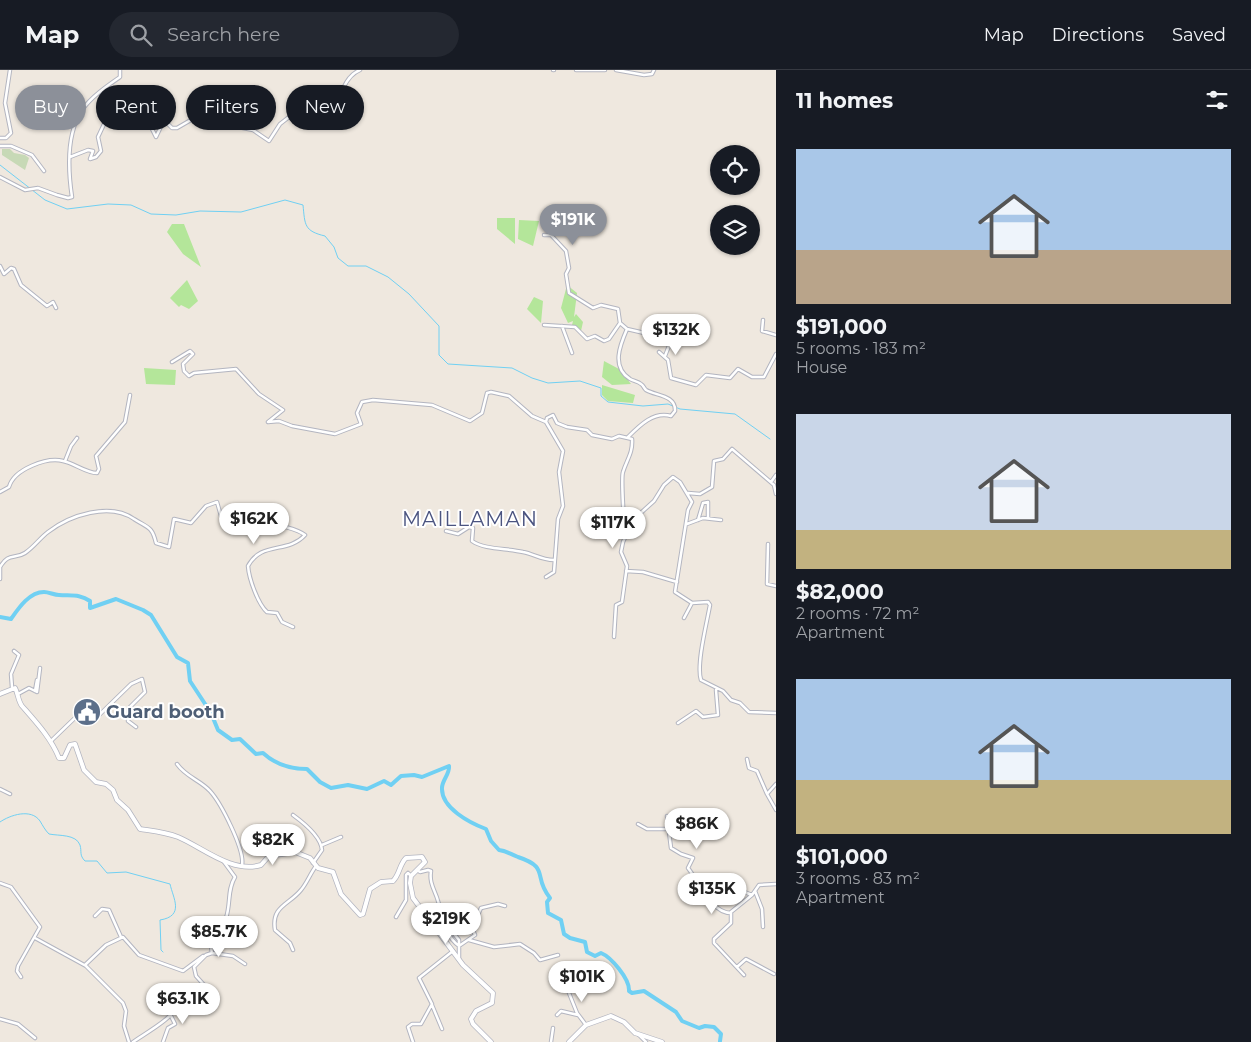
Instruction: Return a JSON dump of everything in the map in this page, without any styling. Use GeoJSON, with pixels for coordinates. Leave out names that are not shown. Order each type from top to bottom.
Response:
{"type":"FeatureCollection","features":[{"type":"Feature","properties":{"kind":"street"},"geometry":{"type":"LineString","coordinates":[[0,138],[6,138],[11,133],[5,108],[10,70]]}},
{"type":"Feature","properties":{"kind":"street"},"geometry":{"type":"LineString","coordinates":[[0,177],[25,190],[38,188],[57,195],[72,197],[68,169],[74,130],[82,110],[120,77],[120,70]]}},
{"type":"Feature","properties":{"kind":"street"},"geometry":{"type":"LineString","coordinates":[[70,157],[88,150],[93,151],[91,159],[96,157],[101,148],[98,137],[105,122],[113,116],[128,112],[140,101],[144,105],[143,112],[155,137],[164,120],[172,128],[177,128],[203,113],[213,122],[254,130],[269,141],[286,118],[303,119],[328,107],[337,110],[338,100],[347,83],[355,72],[360,70]]}},
{"type":"Feature","properties":{"kind":"street"},"geometry":{"type":"LineString","coordinates":[[576,70],[605,70]]}},
{"type":"Feature","properties":{"kind":"street"},"geometry":{"type":"LineString","coordinates":[[616,70],[644,75],[652,74],[654,70]]}},
{"type":"Feature","properties":{"kind":"street"},"geometry":{"type":"LineString","coordinates":[[0,146],[11,146],[32,155],[44,171]]}},
{"type":"Feature","properties":{"kind":"street"},"geometry":{"type":"LineString","coordinates":[[544,235],[551,235],[566,251],[570,268],[566,274],[569,293],[593,308],[601,305],[618,309],[620,323],[626,329],[653,335],[666,330]]}},
{"type":"Feature","properties":{"kind":"street"},"geometry":{"type":"LineString","coordinates":[[0,266],[4,274],[11,268],[14,270],[21,285],[48,306],[53,302],[56,308]]}},
{"type":"Feature","properties":{"kind":"street"},"geometry":{"type":"LineString","coordinates":[[763,320],[760,330],[776,335]]}},
{"type":"Feature","properties":{"kind":"street"},"geometry":{"type":"LineString","coordinates":[[544,325],[574,327],[587,339],[595,336],[604,341],[609,339],[620,323]]}},
{"type":"Feature","properties":{"kind":"street"},"geometry":{"type":"LineString","coordinates":[[562,326],[572,353]]}},
{"type":"Feature","properties":{"kind":"street"},"geometry":{"type":"LineString","coordinates":[[664,326],[672,338],[665,356],[671,378],[696,385],[706,375],[730,378],[738,369],[752,377],[764,377],[776,354]]}},
{"type":"Feature","properties":{"kind":"street"},"geometry":{"type":"LineString","coordinates":[[626,329],[618,354],[620,368],[629,379],[641,384],[645,389],[670,400],[675,408],[671,416],[662,413],[650,418],[628,437]]}},
{"type":"Feature","properties":{"kind":"street"},"geometry":{"type":"LineString","coordinates":[[172,362],[190,351],[193,354],[183,364],[184,371],[189,376],[194,373],[236,369],[259,394],[283,410],[268,422],[279,421],[292,426],[335,434],[361,424],[357,413],[362,402],[373,400],[432,405],[470,421],[480,416],[483,400],[487,393],[491,392],[509,396],[532,416],[546,422],[562,450],[559,472],[563,506],[558,519],[558,540],[554,572],[546,577]]}},
{"type":"Feature","properties":{"kind":"street"},"geometry":{"type":"LineString","coordinates":[[659,352],[665,356]]}},
{"type":"Feature","properties":{"kind":"street"},"geometry":{"type":"LineString","coordinates":[[0,492],[10,487],[11,482],[23,470],[49,461],[65,461],[96,473],[99,470],[96,456],[125,422],[130,395]]}},
{"type":"Feature","properties":{"kind":"street"},"geometry":{"type":"LineString","coordinates":[[546,422],[547,418],[552,415],[557,423],[587,430],[592,435],[612,438],[619,436],[632,439],[633,451],[622,476],[624,489],[623,515],[626,537]]}},
{"type":"Feature","properties":{"kind":"street"},"geometry":{"type":"LineString","coordinates":[[65,461],[71,446],[77,438]]}},
{"type":"Feature","properties":{"kind":"street"},"geometry":{"type":"LineString","coordinates":[[688,493],[700,494],[712,487],[714,461],[723,459],[732,449],[775,486],[776,494]]}},
{"type":"Feature","properties":{"kind":"street"},"geometry":{"type":"LineString","coordinates":[[771,482],[776,475]]}},
{"type":"Feature","properties":{"kind":"street"},"geometry":{"type":"LineString","coordinates":[[614,637],[616,605],[622,602],[626,571],[626,561],[621,552],[623,542],[633,520],[654,501],[671,477],[678,480],[692,502],[688,510],[675,592],[692,603],[708,602],[710,605],[704,631],[701,680],[716,690],[723,692],[731,700],[740,703],[749,712],[776,713]]}},
{"type":"Feature","properties":{"kind":"street"},"geometry":{"type":"LineString","coordinates":[[0,579],[0,567],[9,556],[24,554],[50,530],[80,516],[99,511],[118,511],[151,528],[156,543],[169,547],[174,519],[190,523],[206,506],[218,502],[222,516],[250,518],[264,513],[270,522],[298,530],[305,535],[287,546],[261,551],[248,566],[250,579],[261,607],[267,612],[277,613],[282,622],[292,627]]}},
{"type":"Feature","properties":{"kind":"street"},"geometry":{"type":"LineString","coordinates":[[698,520],[703,503],[708,502],[708,518]]}},
{"type":"Feature","properties":{"kind":"street"},"geometry":{"type":"LineString","coordinates":[[687,524],[708,518],[721,520]]}},
{"type":"Feature","properties":{"kind":"street"},"geometry":{"type":"LineString","coordinates":[[446,531],[458,534],[469,527],[473,528],[472,541],[478,546],[505,548],[530,554],[538,559],[554,560]]}},
{"type":"Feature","properties":{"kind":"street"},"geometry":{"type":"LineString","coordinates":[[768,544],[767,584],[776,586]]}},
{"type":"Feature","properties":{"kind":"street"},"geometry":{"type":"LineString","coordinates":[[626,571],[643,572],[677,582]]}},
{"type":"Feature","properties":{"kind":"street"},"geometry":{"type":"LineString","coordinates":[[684,618],[692,603]]}},
{"type":"Feature","properties":{"kind":"street"},"geometry":{"type":"LineString","coordinates":[[12,687],[11,674],[19,656],[14,651]]}},
{"type":"Feature","properties":{"kind":"street"},"geometry":{"type":"LineString","coordinates":[[36,691],[40,687],[40,668]]}},
{"type":"Feature","properties":{"kind":"street"},"geometry":{"type":"LineString","coordinates":[[36,691],[38,678]]}},
{"type":"Feature","properties":{"kind":"street"},"geometry":{"type":"LineString","coordinates":[[50,742],[78,714],[88,715],[91,723],[131,684],[142,679],[145,692],[129,708],[128,721],[136,727]]}},
{"type":"Feature","properties":{"kind":"street"},"geometry":{"type":"LineString","coordinates":[[12,687],[17,689],[21,705],[30,713],[62,759],[70,745],[76,744],[84,770],[96,782],[106,784],[114,790],[117,800],[128,810],[140,829],[161,831],[178,837],[224,862],[242,865],[258,866],[269,856],[286,853],[304,855],[314,864],[334,872],[341,894],[360,915],[363,914],[370,889],[381,882],[393,881],[397,877],[401,863],[406,858],[415,856],[424,859],[425,862],[411,876],[410,883],[413,898],[465,968],[482,980],[493,993],[492,1003],[476,1011],[472,1019],[473,1024],[491,1042]]}},
{"type":"Feature","properties":{"kind":"street"},"geometry":{"type":"LineString","coordinates":[[0,694],[12,687]]}},
{"type":"Feature","properties":{"kind":"street"},"geometry":{"type":"LineString","coordinates":[[18,694],[28,688],[36,691]]}},
{"type":"Feature","properties":{"kind":"street"},"geometry":{"type":"LineString","coordinates":[[678,723],[696,711],[703,717],[718,714],[716,690]]}},
{"type":"Feature","properties":{"kind":"street"},"geometry":{"type":"LineString","coordinates":[[747,760],[749,768],[757,771],[776,810]]}},
{"type":"Feature","properties":{"kind":"street"},"geometry":{"type":"LineString","coordinates":[[177,764],[186,775],[212,794],[242,851],[242,865]]}},
{"type":"Feature","properties":{"kind":"street"},"geometry":{"type":"LineString","coordinates":[[767,794],[776,784]]}},
{"type":"Feature","properties":{"kind":"street"},"geometry":{"type":"LineString","coordinates":[[0,789],[10,794]]}},
{"type":"Feature","properties":{"kind":"street"},"geometry":{"type":"LineString","coordinates":[[293,815],[318,837],[322,845],[322,850],[301,890],[282,904],[276,914],[275,930],[290,943],[293,950]]}},
{"type":"Feature","properties":{"kind":"street"},"geometry":{"type":"LineString","coordinates":[[667,816],[671,848],[693,858],[688,868],[712,903],[722,911],[731,913]]}},
{"type":"Feature","properties":{"kind":"street"},"geometry":{"type":"LineString","coordinates":[[638,824],[647,830],[668,829]]}},
{"type":"Feature","properties":{"kind":"street"},"geometry":{"type":"LineString","coordinates":[[322,845],[341,837]]}},
{"type":"Feature","properties":{"kind":"street"},"geometry":{"type":"LineString","coordinates":[[212,953],[212,941],[217,930],[225,921],[228,890],[235,877],[224,862]]}},
{"type":"Feature","properties":{"kind":"street"},"geometry":{"type":"LineString","coordinates":[[416,869],[420,872],[430,870],[431,885],[438,898],[441,918],[450,936],[459,946]]}},
{"type":"Feature","properties":{"kind":"street"},"geometry":{"type":"LineString","coordinates":[[396,917],[406,900],[406,875],[408,873],[411,876]]}},
{"type":"Feature","properties":{"kind":"street"},"geometry":{"type":"LineString","coordinates":[[0,883],[12,887],[40,926],[18,966],[17,971],[21,977]]}},
{"type":"Feature","properties":{"kind":"street"},"geometry":{"type":"LineString","coordinates":[[744,976],[714,942],[731,923],[731,913],[752,895],[755,890],[763,883],[776,884]]}},
{"type":"Feature","properties":{"kind":"street"},"geometry":{"type":"LineString","coordinates":[[732,887],[752,895]]}},
{"type":"Feature","properties":{"kind":"street"},"geometry":{"type":"LineString","coordinates":[[755,890],[761,904],[763,928]]}},
{"type":"Feature","properties":{"kind":"street"},"geometry":{"type":"LineString","coordinates":[[459,946],[475,934],[472,928],[481,908],[498,904],[505,906]]}},
{"type":"Feature","properties":{"kind":"street"},"geometry":{"type":"LineString","coordinates":[[95,916],[102,909],[109,910],[121,937],[126,939],[139,954],[182,971],[198,958],[212,953],[233,956],[245,964]]}},
{"type":"Feature","properties":{"kind":"street"},"geometry":{"type":"LineString","coordinates":[[455,935],[459,940],[460,960]]}},
{"type":"Feature","properties":{"kind":"street"},"geometry":{"type":"LineString","coordinates":[[85,965],[106,945],[121,937]]}},
{"type":"Feature","properties":{"kind":"street"},"geometry":{"type":"LineString","coordinates":[[35,938],[85,965],[126,1006],[124,1026],[129,1042]]}},
{"type":"Feature","properties":{"kind":"street"},"geometry":{"type":"LineString","coordinates":[[468,940],[494,947],[520,944],[534,953],[540,960],[558,955]]}},
{"type":"Feature","properties":{"kind":"street"},"geometry":{"type":"LineString","coordinates":[[442,1029],[419,978],[453,951]]}},
{"type":"Feature","properties":{"kind":"street"},"geometry":{"type":"LineString","coordinates":[[134,1042],[171,1016],[176,1010],[177,1004],[198,996],[214,996],[194,972],[195,964],[206,955]]}},
{"type":"Feature","properties":{"kind":"street"},"geometry":{"type":"LineString","coordinates":[[736,967],[746,960],[774,974]]}},
{"type":"Feature","properties":{"kind":"street"},"geometry":{"type":"LineString","coordinates":[[567,988],[578,1015],[586,1025]]}},
{"type":"Feature","properties":{"kind":"street"},"geometry":{"type":"LineString","coordinates":[[413,1042],[408,1027],[412,1024],[421,1024],[432,1004]]}},
{"type":"Feature","properties":{"kind":"street"},"geometry":{"type":"LineString","coordinates":[[557,1015],[561,1011],[578,1015]]}},
{"type":"Feature","properties":{"kind":"street"},"geometry":{"type":"LineString","coordinates":[[163,1042],[168,1028],[175,1024],[171,1016]]}},
{"type":"Feature","properties":{"kind":"street"},"geometry":{"type":"LineString","coordinates":[[569,1042],[586,1025],[611,1016],[616,1017],[640,1034],[662,1042]]}},
{"type":"Feature","properties":{"kind":"street"},"geometry":{"type":"LineString","coordinates":[[0,1018],[18,1024],[35,1038]]}},
{"type":"Feature","properties":{"kind":"street"},"geometry":{"type":"LineString","coordinates":[[551,1042],[553,1028]]}},
{"type":"Feature","properties":{"kind":"street"},"geometry":{"type":"LineString","coordinates":[[640,1034],[646,1042]]}},
{"type":"Feature","properties":{"kind":"green space"},"geometry":{"type":"Polygon","coordinates":[[[2,149],[10,149],[14,153],[25,155],[29,158],[25,170],[2,155],[2,149]]]}},
{"type":"Feature","properties":{"kind":"green space"},"geometry":{"type":"Polygon","coordinates":[[[497,218],[515,218],[515,244],[497,229],[497,218]]]}},
{"type":"Feature","properties":{"kind":"green space"},"geometry":{"type":"Polygon","coordinates":[[[519,220],[539,221],[533,246],[518,239],[519,220]]]}},
{"type":"Feature","properties":{"kind":"green space"},"geometry":{"type":"Polygon","coordinates":[[[172,224],[184,224],[201,267],[183,254],[167,232],[172,224]]]}},
{"type":"Feature","properties":{"kind":"green space"},"geometry":{"type":"Polygon","coordinates":[[[187,280],[198,301],[189,309],[181,305],[179,307],[170,298],[187,280]]]}},
{"type":"Feature","properties":{"kind":"green space"},"geometry":{"type":"Polygon","coordinates":[[[567,285],[577,293],[574,317],[576,314],[583,322],[581,331],[572,325],[573,321],[568,323],[561,308],[567,285]]]}},
{"type":"Feature","properties":{"kind":"green space"},"geometry":{"type":"Polygon","coordinates":[[[534,297],[543,301],[541,323],[527,309],[534,297]]]}},
{"type":"Feature","properties":{"kind":"green space"},"geometry":{"type":"Polygon","coordinates":[[[604,361],[619,369],[631,384],[612,385],[602,377],[604,361]]]}},
{"type":"Feature","properties":{"kind":"green space"},"geometry":{"type":"Polygon","coordinates":[[[144,368],[176,370],[175,385],[146,384],[144,368]]]}},
{"type":"Feature","properties":{"kind":"green space"},"geometry":{"type":"Polygon","coordinates":[[[602,385],[635,395],[633,403],[608,401],[602,395],[602,385]]]}},
{"type":"Feature","properties":{"kind":"waterway"},"geometry":{"type":"LineString","coordinates":[[0,165],[45,200],[67,209],[108,204],[131,205],[151,214],[176,215],[200,211],[241,212],[285,200],[303,205],[307,226],[313,232],[325,236],[334,247],[338,258],[348,266],[366,266],[388,277],[409,294],[439,326],[439,355],[448,364],[512,368],[532,378],[548,383],[580,381],[601,388],[601,396],[608,402],[643,406],[668,404],[680,409],[735,414],[770,439]]}},
{"type":"Feature","properties":{"kind":"waterway"},"geometry":{"type":"LineString","coordinates":[[0,617],[11,619],[29,598],[44,592],[83,597],[90,601],[90,608],[116,599],[143,610],[151,615],[177,657],[188,663],[190,681],[211,713],[218,730],[232,740],[240,739],[256,754],[263,753],[278,763],[289,767],[307,769],[320,782],[331,788],[348,785],[367,789],[384,781],[391,785],[401,776],[414,775],[422,777],[449,766],[442,788],[446,802],[465,819],[486,829],[491,841],[499,850],[528,861],[538,869],[542,884],[550,898],[547,902],[548,913],[561,920],[564,934],[570,938],[585,942],[587,952],[595,956],[601,953],[610,959],[623,975],[629,991],[632,993],[644,991],[676,1012],[682,1021],[699,1028],[705,1026],[714,1027],[721,1034],[720,1041]]}},
{"type":"Feature","properties":{"kind":"waterway"},"geometry":{"type":"LineString","coordinates":[[0,822],[15,815],[31,815],[40,821],[49,834],[67,836],[78,841],[83,859],[85,861],[97,861],[107,873],[126,872],[170,884],[176,906],[173,915],[160,920],[161,950],[163,952]]}},
{"type":"Feature","properties":{"kind":"place","name":"Guard booth"},"geometry":{"type":"Point","coordinates":[87,712]}},
{"type":"Feature","properties":{"kind":"district","name":"MAILLAMAN"},"geometry":{"type":"Point","coordinates":[470,519]}}]}
